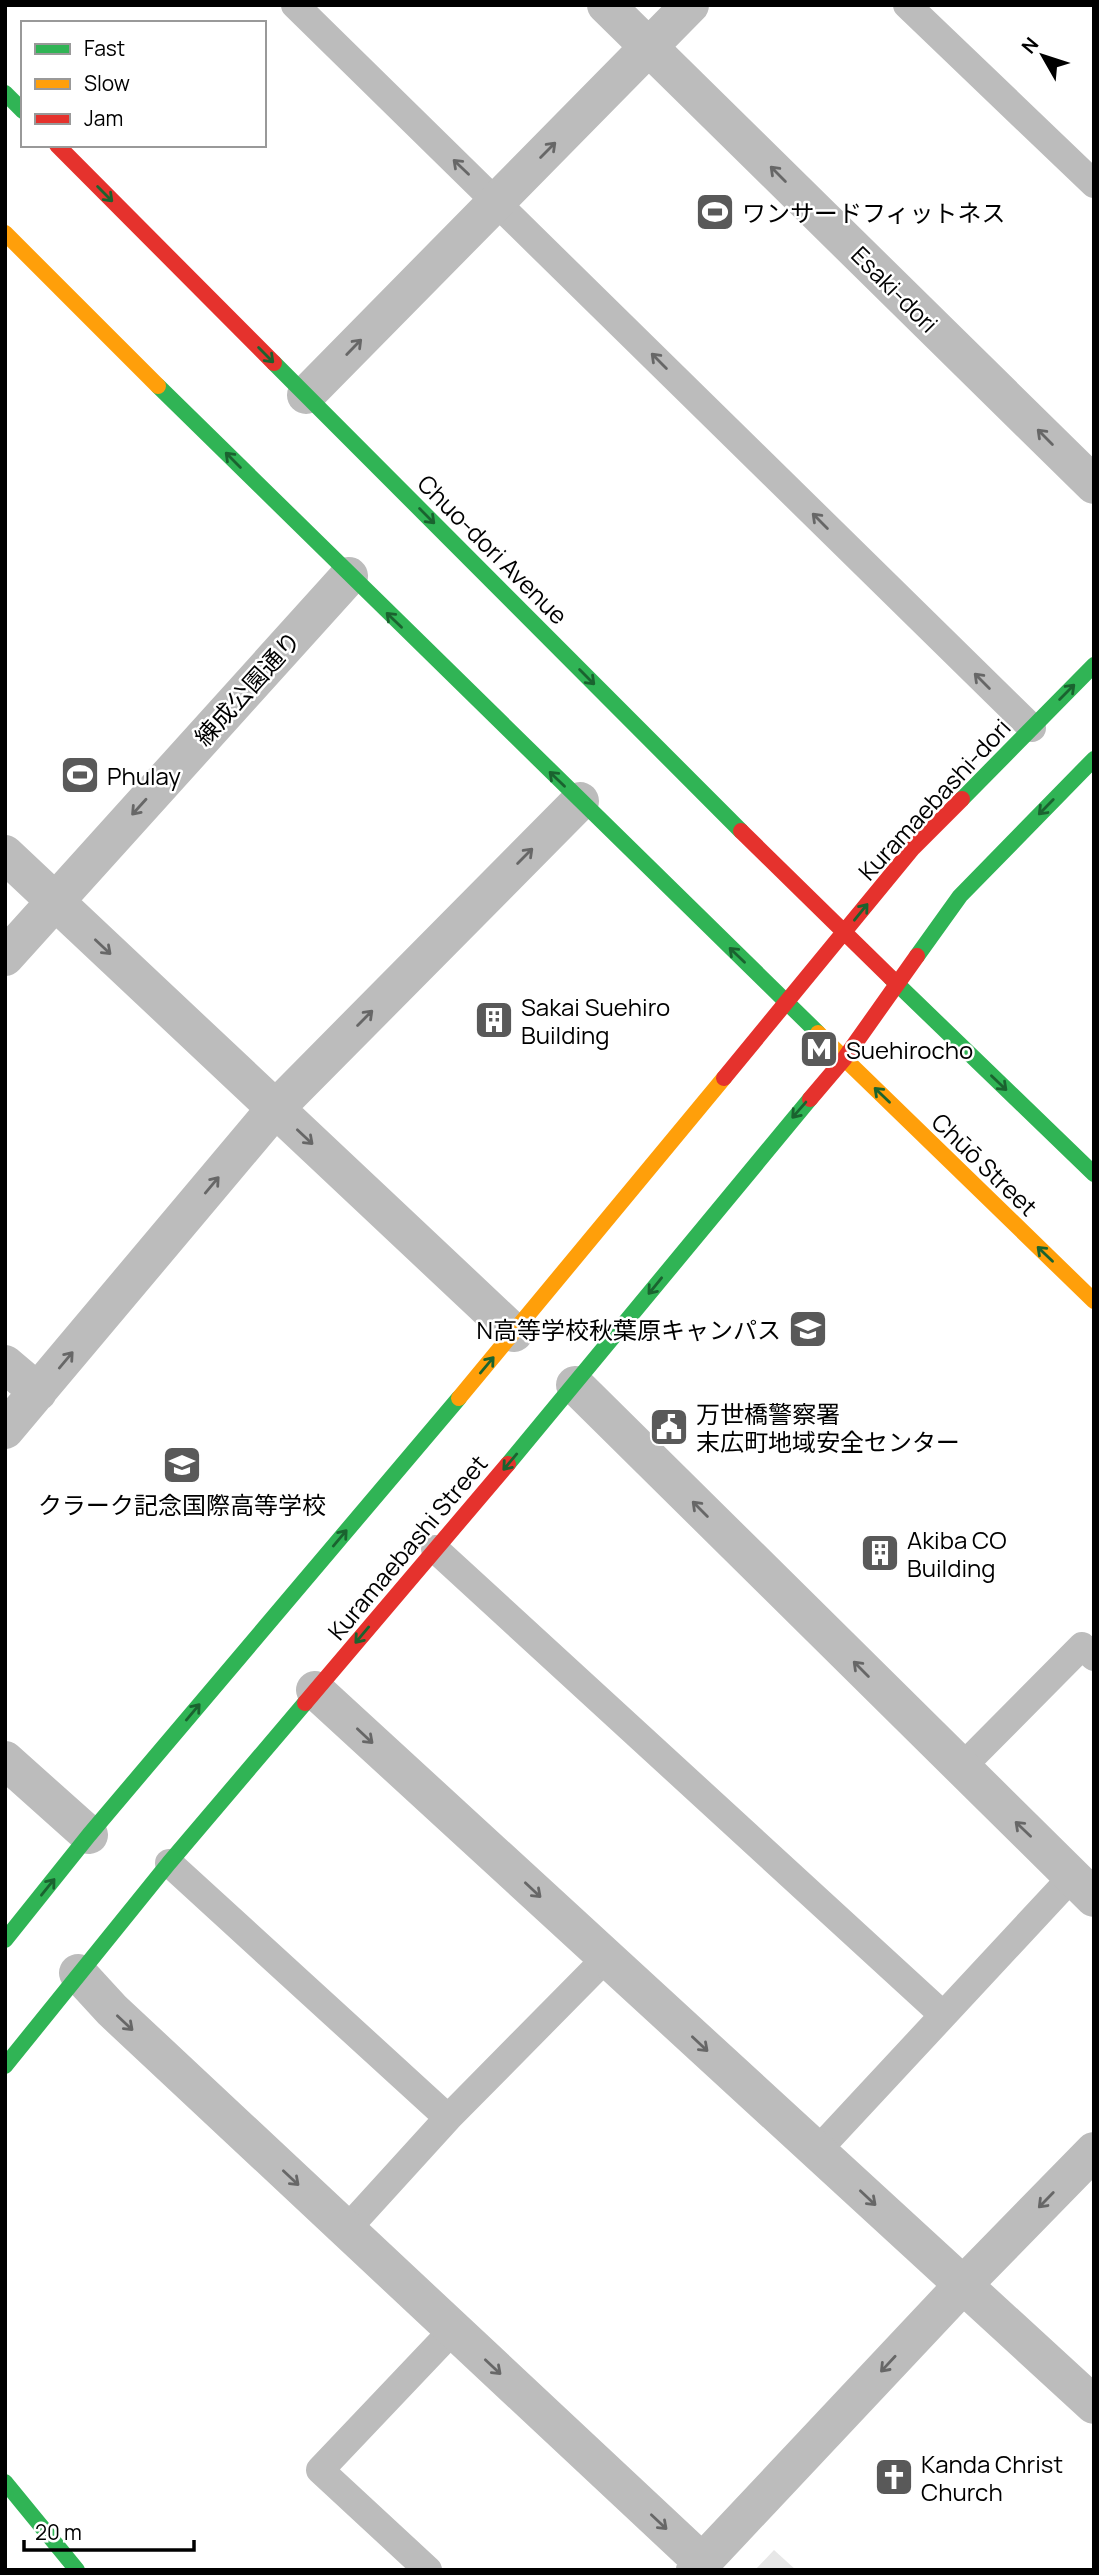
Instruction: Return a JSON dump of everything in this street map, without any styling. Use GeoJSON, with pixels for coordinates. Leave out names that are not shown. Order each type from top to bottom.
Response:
{"type":"FeatureCollection","features":[{"type":"Feature","properties":{"kind":"street","name":"Esaki-dori"},"geometry":{"type":"LineString","coordinates":[[606,5],[1094,485]]}},
{"type":"Feature","properties":{"kind":"street"},"geometry":{"type":"LineString","coordinates":[[306,395],[690,5]]}},
{"type":"Feature","properties":{"kind":"street"},"geometry":{"type":"LineString","coordinates":[[5,93],[21,109]]}},
{"type":"Feature","properties":{"kind":"street","name":"Chuo-dori Avenue"},"geometry":{"type":"LineString","coordinates":[[59,147],[898,984]]}},
{"type":"Feature","properties":{"kind":"street"},"geometry":{"type":"LineString","coordinates":[[5,233],[349,576],[844,1059],[960,895],[1088,775]]}},
{"type":"Feature","properties":{"kind":"street","name":"練成公園通り"},"geometry":{"type":"LineString","coordinates":[[5,957],[349,576]]}},
{"type":"Feature","properties":{"kind":"street","name":"Kuramaebashi-dori"},"geometry":{"type":"LineString","coordinates":[[786,1002],[913,848],[1094,665]]}},
{"type":"Feature","properties":{"kind":"street"},"geometry":{"type":"LineString","coordinates":[[5,1430],[275,1109],[580,801]]}},
{"type":"Feature","properties":{"kind":"street"},"geometry":{"type":"LineString","coordinates":[[5,854],[514,1333]]}},
{"type":"Feature","properties":{"kind":"street"},"geometry":{"type":"LineString","coordinates":[[898,984],[1094,1174]]}},
{"type":"Feature","properties":{"kind":"street"},"geometry":{"type":"LineString","coordinates":[[5,1940],[89,1835],[514,1333],[786,1002]]}},
{"type":"Feature","properties":{"kind":"street","name":"Chūō Street"},"geometry":{"type":"LineString","coordinates":[[844,1059],[1094,1301]]}},
{"type":"Feature","properties":{"kind":"street","name":"Kuramaebashi Street"},"geometry":{"type":"LineString","coordinates":[[5,2066],[169,1863],[575,1385],[763,1153],[844,1059]]}},
{"type":"Feature","properties":{"kind":"street"},"geometry":{"type":"LineString","coordinates":[[5,1364],[38,1392]]}},
{"type":"Feature","properties":{"kind":"street"},"geometry":{"type":"LineString","coordinates":[[575,1385],[1083,1888]]}},
{"type":"Feature","properties":{"kind":"street"},"geometry":{"type":"LineString","coordinates":[[316,1690],[1094,2405]]}},
{"type":"Feature","properties":{"kind":"street"},"geometry":{"type":"LineString","coordinates":[[5,1760],[89,1835]]}},
{"type":"Feature","properties":{"kind":"street"},"geometry":{"type":"LineString","coordinates":[[78,1973],[111,2010],[453,2330],[699,2566],[963,2285],[1094,2151]]}},
{"type":"Feature","properties":{"kind":"street"},"geometry":{"type":"LineString","coordinates":[[5,2482],[77,2570]]}},
{"type":"Feature","properties":{"kind":"lane"},"geometry":{"type":"LineString","coordinates":[[295,5],[1032,728]]}},
{"type":"Feature","properties":{"kind":"lane"},"geometry":{"type":"LineString","coordinates":[[907,5],[1094,184]]}},
{"type":"Feature","properties":{"kind":"lane"},"geometry":{"type":"LineString","coordinates":[[435,1549],[942,2014]]}},
{"type":"Feature","properties":{"kind":"lane"},"geometry":{"type":"LineString","coordinates":[[961,1768],[1082,1646],[1094,1657]]}},
{"type":"Feature","properties":{"kind":"lane"},"geometry":{"type":"LineString","coordinates":[[169,1863],[448,2118]]}},
{"type":"Feature","properties":{"kind":"lane"},"geometry":{"type":"LineString","coordinates":[[817,2151],[942,2014],[1083,1888]]}},
{"type":"Feature","properties":{"kind":"lane"},"geometry":{"type":"LineString","coordinates":[[346,2230],[448,2118],[606,1958]]}},
{"type":"Feature","properties":{"kind":"lane"},"geometry":{"type":"LineString","coordinates":[[428,2570],[320,2470],[453,2330]]}},
{"type":"Feature","properties":{"kind":"shaded area"},"geometry":{"type":"Polygon","coordinates":[[[774,2550],[796,2570],[755,2570],[774,2550]]]}},
{"type":"Feature","properties":{"kind":"traffic: fast"},"geometry":{"type":"LineString","coordinates":[[5,93],[21,109]]}},
{"type":"Feature","properties":{"kind":"traffic: fast"},"geometry":{"type":"LineString","coordinates":[[274,363],[741,831]]}},
{"type":"Feature","properties":{"kind":"traffic: fast"},"geometry":{"type":"LineString","coordinates":[[158,386],[818,1033]]}},
{"type":"Feature","properties":{"kind":"traffic: fast"},"geometry":{"type":"LineString","coordinates":[[962,799],[1094,665]]}},
{"type":"Feature","properties":{"kind":"traffic: fast"},"geometry":{"type":"LineString","coordinates":[[917,956],[960,896],[1094,759]]}},
{"type":"Feature","properties":{"kind":"traffic: fast"},"geometry":{"type":"LineString","coordinates":[[891,978],[1094,1174]]}},
{"type":"Feature","properties":{"kind":"traffic: fast"},"geometry":{"type":"LineString","coordinates":[[508,1464],[810,1099]]}},
{"type":"Feature","properties":{"kind":"traffic: fast"},"geometry":{"type":"LineString","coordinates":[[5,1940],[89,1835],[459,1398]]}},
{"type":"Feature","properties":{"kind":"traffic: fast"},"geometry":{"type":"LineString","coordinates":[[5,2066],[169,1863],[305,1703]]}},
{"type":"Feature","properties":{"kind":"traffic: fast"},"geometry":{"type":"LineString","coordinates":[[5,2482],[77,2570]]}},
{"type":"Feature","properties":{"kind":"traffic: slow"},"geometry":{"type":"LineString","coordinates":[[5,233],[158,386]]}},
{"type":"Feature","properties":{"kind":"traffic: slow"},"geometry":{"type":"LineString","coordinates":[[818,1033],[1094,1301]]}},
{"type":"Feature","properties":{"kind":"traffic: slow"},"geometry":{"type":"LineString","coordinates":[[459,1398],[724,1078]]}},
{"type":"Feature","properties":{"kind":"traffic: jam"},"geometry":{"type":"LineString","coordinates":[[59,147],[274,363]]}},
{"type":"Feature","properties":{"kind":"traffic: jam"},"geometry":{"type":"LineString","coordinates":[[724,1078],[913,848],[962,799]]}},
{"type":"Feature","properties":{"kind":"traffic: jam"},"geometry":{"type":"LineString","coordinates":[[741,831],[891,978]]}},
{"type":"Feature","properties":{"kind":"traffic: jam"},"geometry":{"type":"LineString","coordinates":[[810,1099],[844,1059],[917,956]]}},
{"type":"Feature","properties":{"kind":"traffic: jam"},"geometry":{"type":"LineString","coordinates":[[305,1703],[508,1464]]}},
{"type":"Feature","properties":{"kind":"place","name":"ワンサードフィットネス"},"geometry":{"type":"Point","coordinates":[715,212]}},
{"type":"Feature","properties":{"kind":"place","name":"Phulay"},"geometry":{"type":"Point","coordinates":[80,775]}},
{"type":"Feature","properties":{"kind":"place","name":"Sakai Suehiro Building"},"geometry":{"type":"Point","coordinates":[494,1020]}},
{"type":"Feature","properties":{"kind":"place","name":"Suehirocho"},"geometry":{"type":"Point","coordinates":[819,1049]}},
{"type":"Feature","properties":{"kind":"place","name":"N高等学校秋葉原キャンパス"},"geometry":{"type":"Point","coordinates":[808,1329]}},
{"type":"Feature","properties":{"kind":"place","name":"万世橋警察署 末広町地域安全センター"},"geometry":{"type":"Point","coordinates":[669,1427]}},
{"type":"Feature","properties":{"kind":"place","name":"クラーク記念国際高等学校"},"geometry":{"type":"Point","coordinates":[182,1465]}},
{"type":"Feature","properties":{"kind":"place","name":"Akiba CO Building"},"geometry":{"type":"Point","coordinates":[880,1553]}},
{"type":"Feature","properties":{"kind":"place","name":"Kanda Christ Church"},"geometry":{"type":"Point","coordinates":[894,2477]}}]}
